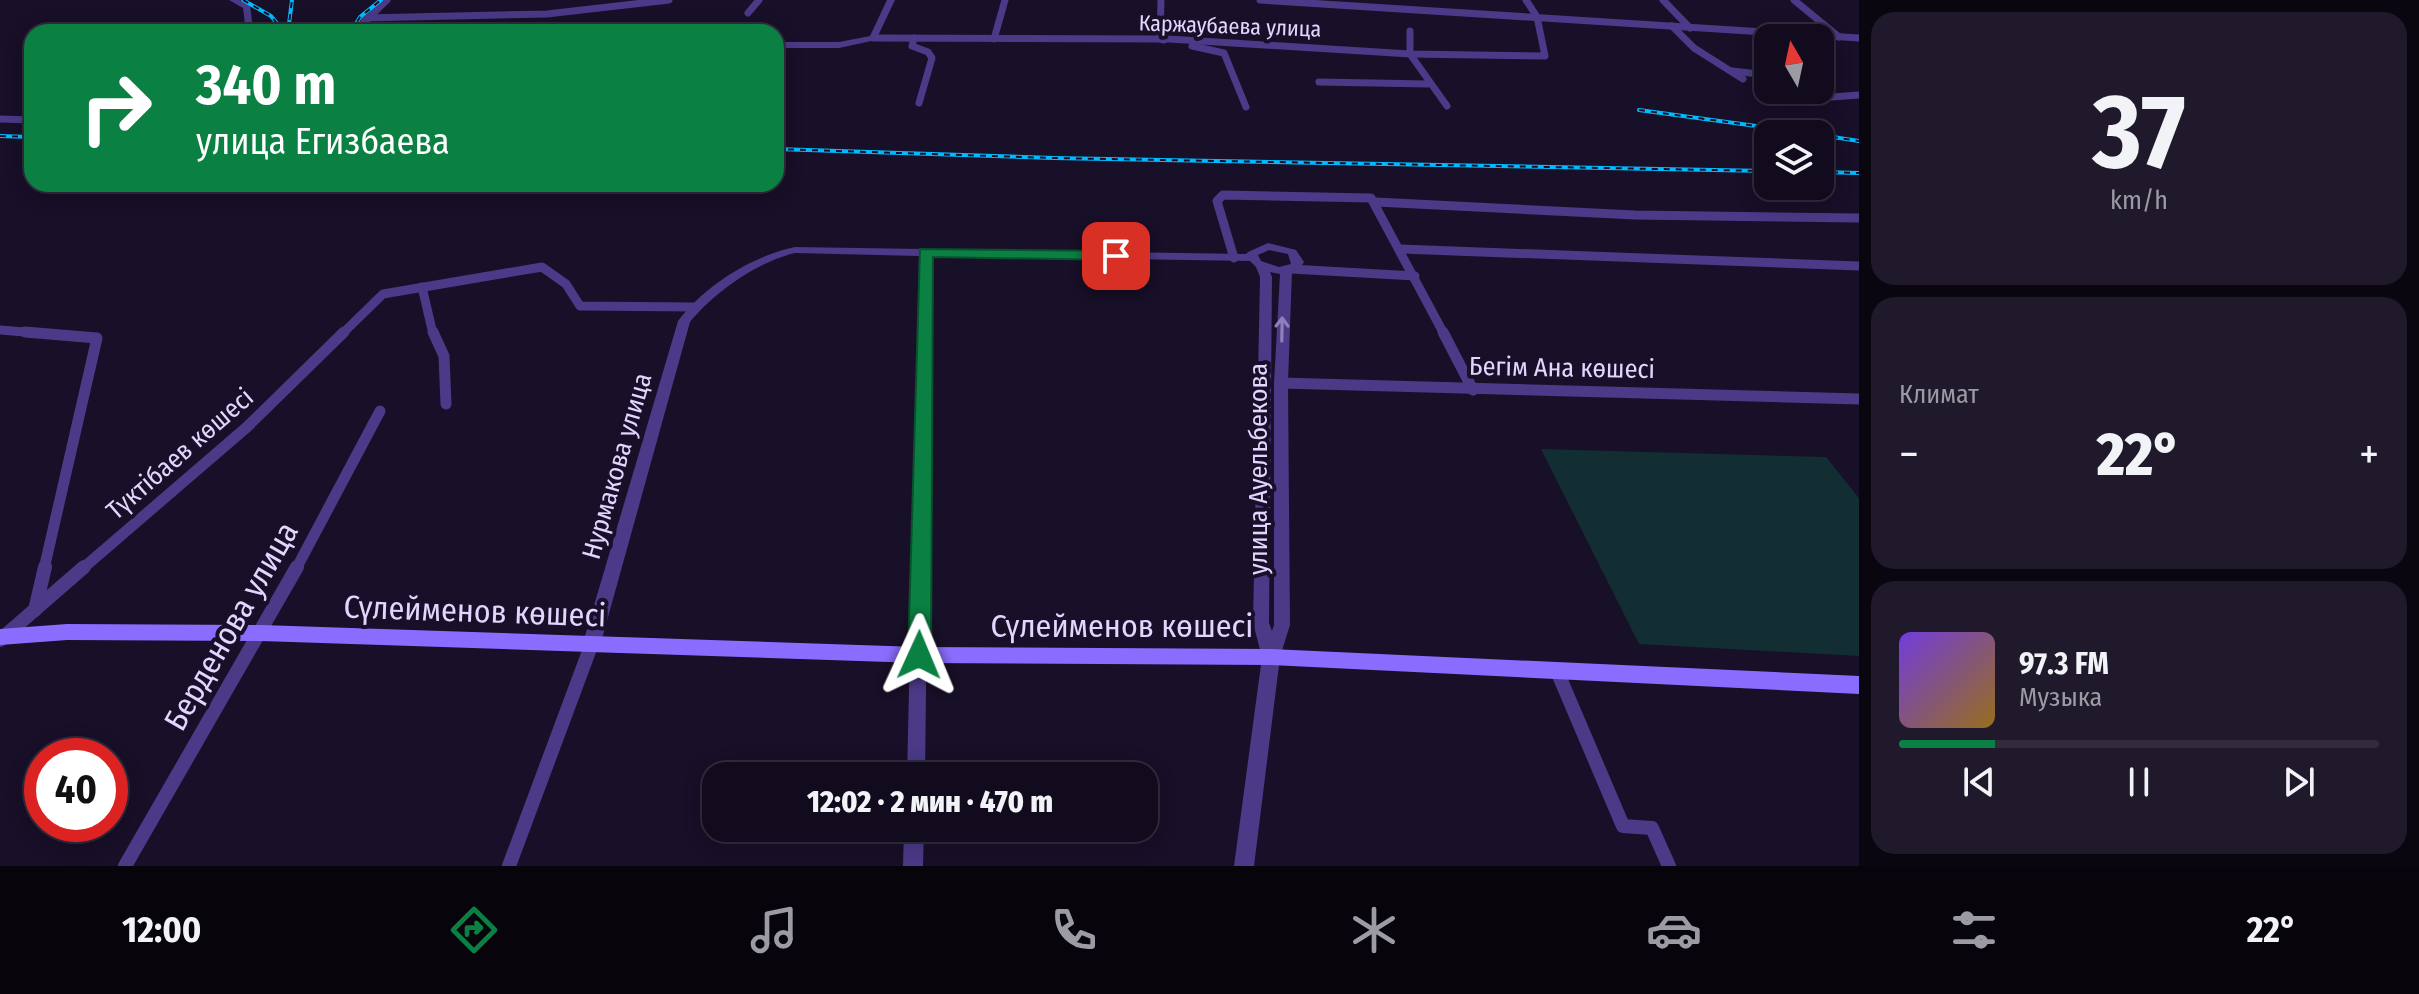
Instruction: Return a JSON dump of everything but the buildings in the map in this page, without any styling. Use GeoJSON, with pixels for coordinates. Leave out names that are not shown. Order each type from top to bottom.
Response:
{"type":"FeatureCollection","features":[{"type":"Feature","properties":{"kind":"main road","name":"Сүлейменов көшесі"},"geometry":{"type":"LineString","coordinates":[[2,637],[261,633],[919,655],[1271,657],[1859,685]]}},
{"type":"Feature","properties":{"kind":"street"},"geometry":{"type":"LineString","coordinates":[[360,24],[387,0]]}},
{"type":"Feature","properties":{"kind":"street"},"geometry":{"type":"LineString","coordinates":[[364,18],[547,14],[669,0]]}},
{"type":"Feature","properties":{"kind":"street"},"geometry":{"type":"LineString","coordinates":[[748,13],[759,0]]}},
{"type":"Feature","properties":{"kind":"street"},"geometry":{"type":"LineString","coordinates":[[784,45],[839,45],[873,38],[891,0]]}},
{"type":"Feature","properties":{"kind":"street"},"geometry":{"type":"LineString","coordinates":[[994,39],[1005,0]]}},
{"type":"Feature","properties":{"kind":"street"},"geometry":{"type":"LineString","coordinates":[[1161,0],[1160,39],[1224,53]]}},
{"type":"Feature","properties":{"kind":"street"},"geometry":{"type":"LineString","coordinates":[[1260,0],[1859,38]]}},
{"type":"Feature","properties":{"kind":"street"},"geometry":{"type":"LineString","coordinates":[[1406,0],[1409,9]]}},
{"type":"Feature","properties":{"kind":"street"},"geometry":{"type":"LineString","coordinates":[[1526,0],[1537,17]]}},
{"type":"Feature","properties":{"kind":"street"},"geometry":{"type":"LineString","coordinates":[[1663,0],[1690,28]]}},
{"type":"Feature","properties":{"kind":"street"},"geometry":{"type":"LineString","coordinates":[[1794,0],[1839,37]]}},
{"type":"Feature","properties":{"kind":"street"},"geometry":{"type":"LineString","coordinates":[[239,1],[247,7],[248,24]]}},
{"type":"Feature","properties":{"kind":"street","name":"Каржаубаева улица"},"geometry":{"type":"LineString","coordinates":[[873,38],[1160,39],[1410,54],[1545,56],[1537,17]]}},
{"type":"Feature","properties":{"kind":"street"},"geometry":{"type":"LineString","coordinates":[[1672,26],[1694,48],[1743,79]]}},
{"type":"Feature","properties":{"kind":"street"},"geometry":{"type":"LineString","coordinates":[[1410,31],[1410,54],[1428,84],[1447,106]]}},
{"type":"Feature","properties":{"kind":"street"},"geometry":{"type":"LineString","coordinates":[[914,38],[912,46],[928,52],[932,58],[919,103]]}},
{"type":"Feature","properties":{"kind":"street"},"geometry":{"type":"LineString","coordinates":[[1224,42],[1224,53],[1246,107]]}},
{"type":"Feature","properties":{"kind":"street"},"geometry":{"type":"LineString","coordinates":[[1732,71],[1754,73]]}},
{"type":"Feature","properties":{"kind":"street"},"geometry":{"type":"LineString","coordinates":[[1319,82],[1428,84]]}},
{"type":"Feature","properties":{"kind":"street"},"geometry":{"type":"LineString","coordinates":[[1834,97],[1859,95]]}},
{"type":"Feature","properties":{"kind":"street"},"geometry":{"type":"LineString","coordinates":[[0,119],[24,120]]}},
{"type":"Feature","properties":{"kind":"street"},"geometry":{"type":"LineString","coordinates":[[1234,258],[1217,201],[1223,195],[1361,196],[1376,202],[1635,215],[1859,218]]}},
{"type":"Feature","properties":{"kind":"street"},"geometry":{"type":"LineString","coordinates":[[1376,202],[1473,390]]}},
{"type":"Feature","properties":{"kind":"street"},"geometry":{"type":"LineString","coordinates":[[1257,263],[1255,250],[1276,246],[1296,257],[1296,266],[1288,270]]}},
{"type":"Feature","properties":{"kind":"street"},"geometry":{"type":"LineString","coordinates":[[1401,249],[1859,266]]}},
{"type":"Feature","properties":{"kind":"street"},"geometry":{"type":"LineString","coordinates":[[446,404],[444,356],[435,341],[422,287],[542,267],[566,284],[580,306],[588,308],[694,307],[783,251],[1234,258],[1288,270],[1415,276]]}},
{"type":"Feature","properties":{"kind":"street"},"geometry":{"type":"LineString","coordinates":[[916,762],[925,253]]}},
{"type":"Feature","properties":{"kind":"street","name":"улица Ауельбекова"},"geometry":{"type":"LineString","coordinates":[[1257,263],[1266,277],[1261,623],[1271,657]]}},
{"type":"Feature","properties":{"kind":"street","name":"улица Ауельбекова"},"geometry":{"type":"LineString","coordinates":[[1271,657],[1282,625],[1281,383],[1288,270]]}},
{"type":"Feature","properties":{"kind":"street","name":"Түктібаев көшесі"},"geometry":{"type":"LineString","coordinates":[[2,637],[247,427],[383,294],[422,287]]}},
{"type":"Feature","properties":{"kind":"street","name":"Нурмакова улица"},"geometry":{"type":"LineString","coordinates":[[509,866],[591,646],[666,379],[684,321],[694,307]]}},
{"type":"Feature","properties":{"kind":"street"},"geometry":{"type":"LineString","coordinates":[[0,330],[97,338],[35,610]]}},
{"type":"Feature","properties":{"kind":"street","name":"Бегім Ана көшесі"},"geometry":{"type":"LineString","coordinates":[[1265,382],[1859,399]]}},
{"type":"Feature","properties":{"kind":"street","name":"Берденова улица"},"geometry":{"type":"LineString","coordinates":[[125,866],[261,633],[380,411]]}},
{"type":"Feature","properties":{"kind":"street"},"geometry":{"type":"LineString","coordinates":[[1244,866],[1271,657]]}},
{"type":"Feature","properties":{"kind":"street"},"geometry":{"type":"LineString","coordinates":[[1557,671],[1623,826],[1652,828],[1669,866]]}},
{"type":"Feature","properties":{"kind":"street"},"geometry":{"type":"LineString","coordinates":[[913,866],[914,842]]}},
{"type":"Feature","properties":{"kind":"green space"},"geometry":{"type":"Polygon","coordinates":[[[1541,449],[1826,457],[1859,498],[1859,656],[1639,644],[1541,449]]]}},
{"type":"Feature","properties":{"kind":"railway"},"geometry":{"type":"LineString","coordinates":[[243,0],[271,16],[278,24]]}},
{"type":"Feature","properties":{"kind":"railway"},"geometry":{"type":"LineString","coordinates":[[289,24],[292,0]]}},
{"type":"Feature","properties":{"kind":"railway"},"geometry":{"type":"LineString","coordinates":[[356,24],[381,0]]}},
{"type":"Feature","properties":{"kind":"railway"},"geometry":{"type":"LineString","coordinates":[[1639,110],[1754,126]]}},
{"type":"Feature","properties":{"kind":"railway"},"geometry":{"type":"LineString","coordinates":[[0,136],[24,137]]}},
{"type":"Feature","properties":{"kind":"railway"},"geometry":{"type":"LineString","coordinates":[[1834,137],[1859,141]]}},
{"type":"Feature","properties":{"kind":"railway"},"geometry":{"type":"LineString","coordinates":[[784,149],[1053,158],[1754,171]]}},
{"type":"Feature","properties":{"kind":"railway"},"geometry":{"type":"LineString","coordinates":[[1834,172],[1859,173]]}},
{"type":"Feature","properties":{"kind":"route"},"geometry":{"type":"LineString","coordinates":[[919,655],[925,253],[1116,256]]}}]}
